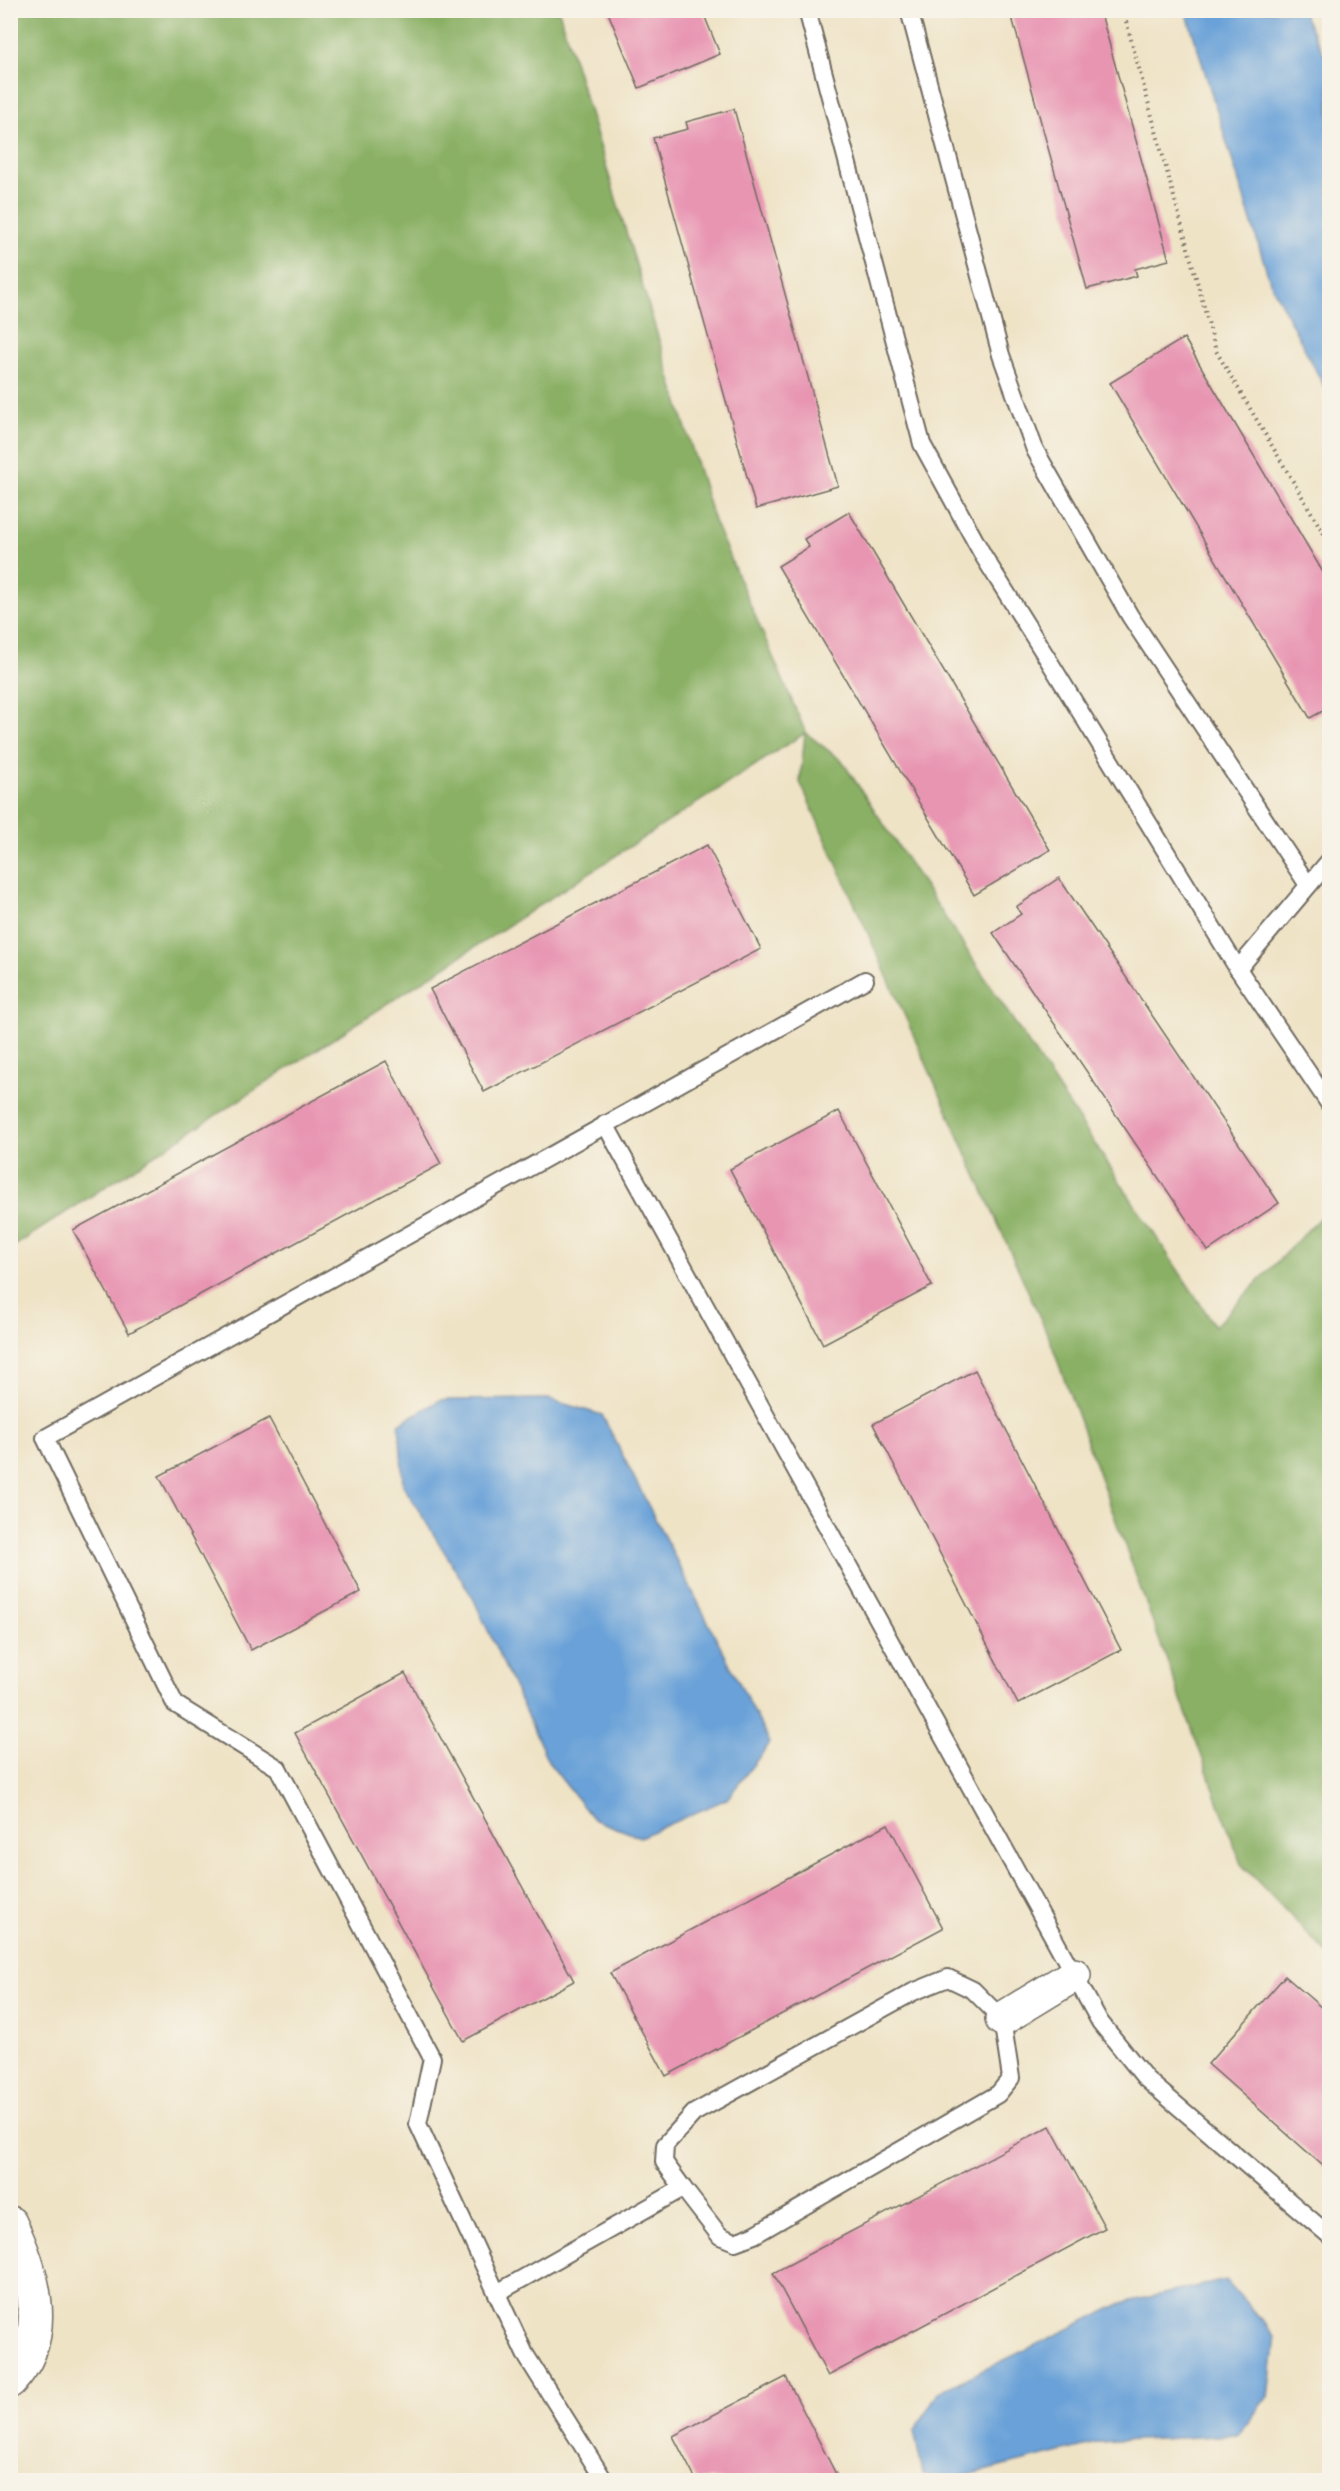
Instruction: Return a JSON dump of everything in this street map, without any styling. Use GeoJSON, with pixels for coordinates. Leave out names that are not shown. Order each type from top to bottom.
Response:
{"type":"FeatureCollection","features":[{"type":"Feature","properties":{"kind":"street"},"geometry":{"type":"LineString","coordinates":[[1002,2019],[1074,1976]]}},
{"type":"Feature","properties":{"kind":"street"},"geometry":{"type":"LineString","coordinates":[[10,2223],[27,2258],[34,2288],[36,2315],[31,2345],[18,2373],[10,2381]]}},
{"type":"Feature","properties":{"kind":"lane"},"geometry":{"type":"LineString","coordinates":[[807,10],[922,444],[984,557],[1238,969],[1329,1105]]}},
{"type":"Feature","properties":{"kind":"lane"},"geometry":{"type":"LineString","coordinates":[[909,10],[1001,355],[1035,450],[1130,616],[1308,885]]}},
{"type":"Feature","properties":{"kind":"lane"},"geometry":{"type":"LineString","coordinates":[[1238,969],[1329,860]]}},
{"type":"Feature","properties":{"kind":"lane"},"geometry":{"type":"LineString","coordinates":[[604,2481],[525,2354],[418,2124],[432,2058],[278,1768],[175,1704],[45,1438],[866,980]]}},
{"type":"Feature","properties":{"kind":"lane"},"geometry":{"type":"LineString","coordinates":[[605,1124],[1100,2022],[1146,2079],[1329,2236]]}},
{"type":"Feature","properties":{"kind":"lane"},"geometry":{"type":"LineString","coordinates":[[948,1978],[973,1990],[1002,2019],[1011,2078],[998,2094],[754,2235],[735,2242],[720,2236],[664,2162],[665,2145],[694,2113],[913,1992],[948,1978]]}},
{"type":"Feature","properties":{"kind":"lane"},"geometry":{"type":"LineString","coordinates":[[497,2293],[683,2188]]}},
{"type":"Feature","properties":{"kind":"path"},"geometry":{"type":"LineString","coordinates":[[1123,10],[1216,351],[1329,544]]}},
{"type":"Feature","properties":{"kind":"green space"},"geometry":{"type":"Polygon","coordinates":[[[11,10],[559,11],[714,521],[806,733],[842,761],[1215,1326],[1329,1208],[1329,1956],[1241,1864],[1050,1340],[800,782],[805,733],[11,1248],[11,10]]]}},
{"type":"Feature","properties":{"kind":"water"},"geometry":{"type":"Polygon","coordinates":[[[1186,11],[1302,11],[1329,64],[1329,396],[1270,282],[1186,11]]]}},
{"type":"Feature","properties":{"kind":"water"},"geometry":{"type":"Polygon","coordinates":[[[548,1399],[602,1415],[770,1743],[727,1799],[640,1837],[593,1819],[549,1763],[473,1598],[403,1485],[399,1424],[440,1400],[548,1399]]]}},
{"type":"Feature","properties":{"kind":"water"},"geometry":{"type":"Polygon","coordinates":[[[1226,2280],[1275,2336],[1268,2397],[1238,2435],[1100,2442],[948,2480],[923,2474],[914,2432],[938,2392],[1122,2303],[1226,2280]]]}},
{"type":"Feature","properties":{"kind":"building"},"geometry":{"type":"Polygon","coordinates":[[[607,10],[702,10],[720,54],[639,88],[607,10]]]}},
{"type":"Feature","properties":{"kind":"building"},"geometry":{"type":"Polygon","coordinates":[[[1010,10],[1100,10],[1169,260],[1135,269],[1137,276],[1087,289],[1010,10]]]}},
{"type":"Feature","properties":{"kind":"building"},"geometry":{"type":"Polygon","coordinates":[[[734,109],[838,486],[756,509],[653,138],[688,129],[686,122],[734,109]]]}},
{"type":"Feature","properties":{"kind":"building"},"geometry":{"type":"Polygon","coordinates":[[[1184,338],[1330,584],[1330,707],[1310,718],[1110,383],[1184,338]]]}},
{"type":"Feature","properties":{"kind":"building"},"geometry":{"type":"Polygon","coordinates":[[[849,512],[1050,850],[974,895],[778,566],[809,547],[804,539],[849,512]]]}},
{"type":"Feature","properties":{"kind":"building"},"geometry":{"type":"Polygon","coordinates":[[[707,845],[761,949],[484,1092],[430,989],[707,845]]]}},
{"type":"Feature","properties":{"kind":"building"},"geometry":{"type":"Polygon","coordinates":[[[1059,878],[1279,1203],[1208,1251],[993,933],[1021,914],[1016,907],[1059,878]]]}},
{"type":"Feature","properties":{"kind":"building"},"geometry":{"type":"Polygon","coordinates":[[[386,1061],[441,1164],[129,1333],[73,1230],[386,1061]]]}},
{"type":"Feature","properties":{"kind":"building"},"geometry":{"type":"Polygon","coordinates":[[[839,1111],[932,1286],[823,1344],[730,1169],[839,1111]]]}},
{"type":"Feature","properties":{"kind":"building"},"geometry":{"type":"Polygon","coordinates":[[[975,1370],[1121,1650],[1018,1704],[873,1424],[975,1370]]]}},
{"type":"Feature","properties":{"kind":"building"},"geometry":{"type":"Polygon","coordinates":[[[269,1418],[361,1592],[251,1650],[159,1476],[269,1418]]]}},
{"type":"Feature","properties":{"kind":"building"},"geometry":{"type":"Polygon","coordinates":[[[405,1673],[574,1981],[463,2041],[295,1733],[405,1673]]]}},
{"type":"Feature","properties":{"kind":"building"},"geometry":{"type":"Polygon","coordinates":[[[888,1824],[943,1928],[666,2076],[610,1973],[888,1824]]]}},
{"type":"Feature","properties":{"kind":"building"},"geometry":{"type":"Polygon","coordinates":[[[1285,1976],[1330,2015],[1330,2172],[1208,2064],[1285,1976]]]}},
{"type":"Feature","properties":{"kind":"building"},"geometry":{"type":"Polygon","coordinates":[[[1050,2126],[1105,2228],[828,2376],[773,2273],[1050,2126]]]}},
{"type":"Feature","properties":{"kind":"building"},"geometry":{"type":"Polygon","coordinates":[[[786,2377],[839,2480],[696,2480],[673,2436],[786,2377]]]}}]}
